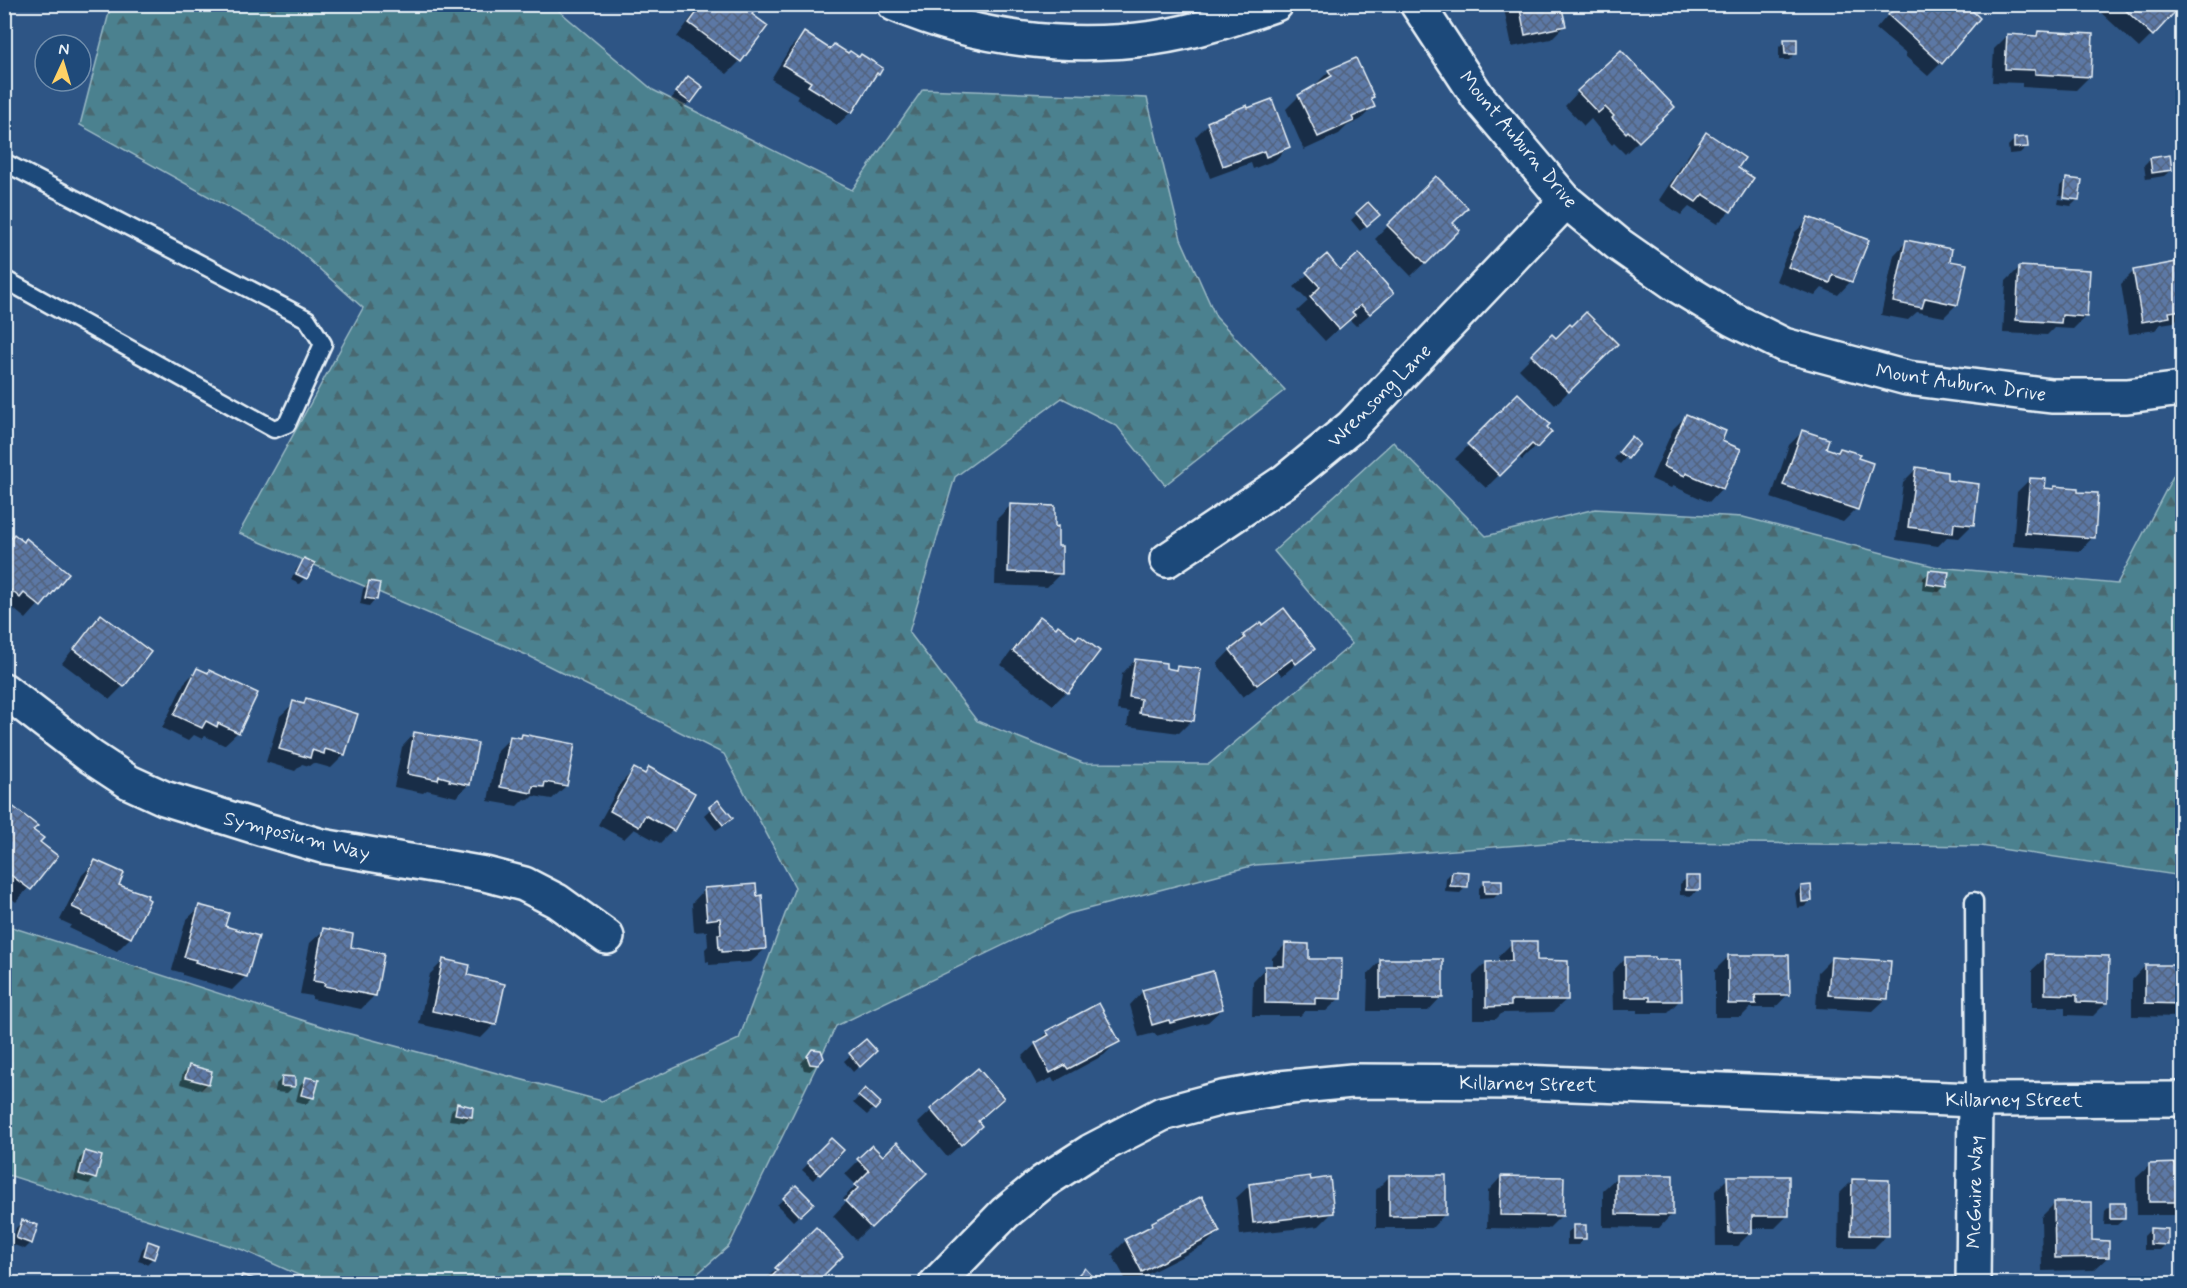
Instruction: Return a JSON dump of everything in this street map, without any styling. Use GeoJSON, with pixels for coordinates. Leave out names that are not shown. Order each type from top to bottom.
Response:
{"type":"FeatureCollection","features":[{"type":"Feature","properties":{"kind":"street"},"geometry":{"type":"LineString","coordinates":[[894,4],[928,19],[983,33],[1050,43],[1112,42],[1154,38],[1203,28],[1276,4]]}},
{"type":"Feature","properties":{"kind":"street","name":"Mount Auburn Drive"},"geometry":{"type":"LineString","coordinates":[[1417,4],[1478,97],[1566,201],[1618,244],[1678,286],[1732,319],[1784,345],[1907,378],[2051,396],[2127,396],[2182,388]]}},
{"type":"Feature","properties":{"kind":"street","name":"Wrensong Lane"},"geometry":{"type":"LineString","coordinates":[[1167,560],[1285,481],[1351,428],[1566,201]]}},
{"type":"Feature","properties":{"kind":"street","name":"Symposium Way"},"geometry":{"type":"LineString","coordinates":[[4,690],[129,782],[164,798],[263,830],[322,846],[485,874],[524,885],[557,901],[607,938]]}},
{"type":"Feature","properties":{"kind":"street","name":"Killarney Street"},"geometry":{"type":"LineString","coordinates":[[936,1284],[1005,1213],[1043,1182],[1091,1151],[1162,1114],[1222,1098],[1280,1088],[1352,1081],[1521,1082],[1975,1100],[2182,1099]]}},
{"type":"Feature","properties":{"kind":"street","name":"McGuire Way"},"geometry":{"type":"LineString","coordinates":[[1973,1284],[1975,1100]]}},
{"type":"Feature","properties":{"kind":"lane"},"geometry":{"type":"LineString","coordinates":[[4,162],[307,319],[323,344],[287,424],[274,429],[4,279]]}},
{"type":"Feature","properties":{"kind":"lane"},"geometry":{"type":"LineString","coordinates":[[1974,901],[1975,1100]]}},
{"type":"Feature","properties":{"kind":"green space"},"geometry":{"type":"Polygon","coordinates":[[[111,5],[552,5],[653,90],[852,190],[923,89],[1147,98],[1181,239],[1216,317],[1285,390],[1165,485],[1117,426],[1062,398],[955,477],[909,632],[977,721],[1083,763],[1209,764],[1352,644],[1274,551],[1393,442],[1486,536],[1595,509],[1743,517],[1937,567],[2117,584],[2182,463],[2182,876],[1981,846],[1574,841],[1255,865],[1068,914],[836,1026],[729,1246],[687,1283],[316,1283],[243,1250],[5,1174],[5,925],[324,1027],[602,1101],[739,1039],[795,887],[724,754],[529,656],[239,533],[363,308],[287,240],[80,125],[88,93],[93,93],[93,75],[111,5]]]}},
{"type":"Feature","properties":{"kind":"building"},"geometry":{"type":"Polygon","coordinates":[[[703,4],[758,6],[752,14],[768,26],[741,62],[689,23],[703,4]]]}},
{"type":"Feature","properties":{"kind":"building"},"geometry":{"type":"Polygon","coordinates":[[[1519,4],[1561,4],[1566,26],[1525,35],[1519,4]]]}},
{"type":"Feature","properties":{"kind":"building"},"geometry":{"type":"Polygon","coordinates":[[[1897,4],[1965,4],[1980,18],[1942,64],[1888,15],[1897,4]]]}},
{"type":"Feature","properties":{"kind":"building"},"geometry":{"type":"Polygon","coordinates":[[[2119,4],[2175,4],[2172,8],[2175,12],[2153,36],[2119,4]]]}},
{"type":"Feature","properties":{"kind":"building"},"geometry":{"type":"Polygon","coordinates":[[[2038,31],[2093,34],[2091,77],[2035,74],[2035,70],[2005,69],[2007,34],[2037,36],[2038,31]]]}},
{"type":"Feature","properties":{"kind":"building"},"geometry":{"type":"Polygon","coordinates":[[[804,32],[830,49],[834,44],[848,53],[850,51],[859,57],[861,54],[883,68],[879,75],[877,73],[852,113],[808,86],[811,82],[783,65],[804,32]]]}},
{"type":"Feature","properties":{"kind":"building"},"geometry":{"type":"Polygon","coordinates":[[[1784,39],[1797,39],[1797,54],[1785,54],[1784,39]]]}},
{"type":"Feature","properties":{"kind":"building"},"geometry":{"type":"Polygon","coordinates":[[[1621,50],[1675,107],[1639,142],[1628,131],[1626,133],[1605,107],[1598,113],[1577,91],[1621,50]]]}},
{"type":"Feature","properties":{"kind":"building"},"geometry":{"type":"Polygon","coordinates":[[[1356,58],[1374,97],[1371,98],[1375,107],[1352,117],[1354,121],[1318,137],[1298,95],[1332,76],[1328,70],[1356,58]]]}},
{"type":"Feature","properties":{"kind":"building"},"geometry":{"type":"Polygon","coordinates":[[[688,76],[703,87],[691,103],[676,92],[688,76]]]}},
{"type":"Feature","properties":{"kind":"building"},"geometry":{"type":"Polygon","coordinates":[[[1272,99],[1290,147],[1266,157],[1264,151],[1223,166],[1207,122],[1247,105],[1248,108],[1272,99]]]}},
{"type":"Feature","properties":{"kind":"building"},"geometry":{"type":"Polygon","coordinates":[[[1706,132],[1745,158],[1738,168],[1754,178],[1731,212],[1703,194],[1696,202],[1671,186],[1706,132]]]}},
{"type":"Feature","properties":{"kind":"building"},"geometry":{"type":"Polygon","coordinates":[[[2027,137],[2028,147],[2014,148],[2014,138],[2027,137]]]}},
{"type":"Feature","properties":{"kind":"building"},"geometry":{"type":"Polygon","coordinates":[[[2170,155],[2172,170],[2152,173],[2150,158],[2170,155]]]}},
{"type":"Feature","properties":{"kind":"building"},"geometry":{"type":"Polygon","coordinates":[[[1436,176],[1468,208],[1453,223],[1460,230],[1426,264],[1387,225],[1436,176]]]}},
{"type":"Feature","properties":{"kind":"building"},"geometry":{"type":"Polygon","coordinates":[[[2066,178],[2082,180],[2079,200],[2064,198],[2066,178]]]}},
{"type":"Feature","properties":{"kind":"building"},"geometry":{"type":"Polygon","coordinates":[[[1368,202],[1380,215],[1367,226],[1356,213],[1368,202]]]}},
{"type":"Feature","properties":{"kind":"building"},"geometry":{"type":"Polygon","coordinates":[[[1808,217],[1869,240],[1852,282],[1833,275],[1830,283],[1788,267],[1808,217]]]}},
{"type":"Feature","properties":{"kind":"building"},"geometry":{"type":"Polygon","coordinates":[[[1906,240],[1952,249],[1950,261],[1967,264],[1958,305],[1925,298],[1922,308],[1893,302],[1906,240]]]}},
{"type":"Feature","properties":{"kind":"building"},"geometry":{"type":"Polygon","coordinates":[[[1359,253],[1394,293],[1370,314],[1361,305],[1352,312],[1355,315],[1339,329],[1310,297],[1320,287],[1306,272],[1327,254],[1340,270],[1359,253]]]}},
{"type":"Feature","properties":{"kind":"building"},"geometry":{"type":"Polygon","coordinates":[[[2182,261],[2182,310],[2169,312],[2170,317],[2142,322],[2133,270],[2182,261]]]}},
{"type":"Feature","properties":{"kind":"building"},"geometry":{"type":"Polygon","coordinates":[[[2019,266],[2090,270],[2087,317],[2062,315],[2061,323],[2016,320],[2019,266]]]}},
{"type":"Feature","properties":{"kind":"building"},"geometry":{"type":"Polygon","coordinates":[[[1586,312],[1618,344],[1569,392],[1531,355],[1552,334],[1556,338],[1586,312]]]}},
{"type":"Feature","properties":{"kind":"building"},"geometry":{"type":"Polygon","coordinates":[[[1518,393],[1550,424],[1547,427],[1552,432],[1537,448],[1532,444],[1500,476],[1467,444],[1518,393]]]}},
{"type":"Feature","properties":{"kind":"building"},"geometry":{"type":"Polygon","coordinates":[[[1686,414],[1726,431],[1722,441],[1741,449],[1723,489],[1663,466],[1686,414]]]}},
{"type":"Feature","properties":{"kind":"building"},"geometry":{"type":"Polygon","coordinates":[[[1802,430],[1829,439],[1826,448],[1838,452],[1840,448],[1860,454],[1858,458],[1873,463],[1858,510],[1783,485],[1802,430]]]}},
{"type":"Feature","properties":{"kind":"building"},"geometry":{"type":"Polygon","coordinates":[[[1632,436],[1640,444],[1628,459],[1619,452],[1632,436]]]}},
{"type":"Feature","properties":{"kind":"building"},"geometry":{"type":"Polygon","coordinates":[[[1916,467],[1947,472],[1947,480],[1979,484],[1974,525],[1954,523],[1953,533],[1908,527],[1916,467]]]}},
{"type":"Feature","properties":{"kind":"building"},"geometry":{"type":"Polygon","coordinates":[[[2030,478],[2046,479],[2045,488],[2054,489],[2054,486],[2078,488],[2078,492],[2098,493],[2095,538],[2025,533],[2030,478]]]}},
{"type":"Feature","properties":{"kind":"building"},"geometry":{"type":"Polygon","coordinates":[[[1010,504],[1055,506],[1058,546],[1062,546],[1062,574],[1008,572],[1010,504]]]}},
{"type":"Feature","properties":{"kind":"building"},"geometry":{"type":"Polygon","coordinates":[[[14,534],[24,542],[26,538],[69,573],[41,607],[24,593],[20,598],[11,590],[7,595],[4,593],[4,546],[14,534]]]}},
{"type":"Feature","properties":{"kind":"building"},"geometry":{"type":"Polygon","coordinates":[[[304,558],[315,563],[307,579],[296,574],[304,558]]]}},
{"type":"Feature","properties":{"kind":"building"},"geometry":{"type":"Polygon","coordinates":[[[1929,570],[1949,572],[1947,587],[1927,584],[1929,570]]]}},
{"type":"Feature","properties":{"kind":"building"},"geometry":{"type":"Polygon","coordinates":[[[369,581],[380,583],[377,600],[365,598],[369,581]]]}},
{"type":"Feature","properties":{"kind":"building"},"geometry":{"type":"Polygon","coordinates":[[[1284,608],[1315,649],[1296,664],[1292,659],[1257,685],[1230,650],[1245,638],[1243,635],[1261,622],[1262,625],[1284,608]]]}},
{"type":"Feature","properties":{"kind":"building"},"geometry":{"type":"Polygon","coordinates":[[[101,614],[151,652],[124,687],[74,649],[101,614]]]}},
{"type":"Feature","properties":{"kind":"building"},"geometry":{"type":"Polygon","coordinates":[[[1040,616],[1056,628],[1058,625],[1076,639],[1079,635],[1100,651],[1068,693],[1013,651],[1040,616]]]}},
{"type":"Feature","properties":{"kind":"building"},"geometry":{"type":"Polygon","coordinates":[[[1135,659],[1166,663],[1166,668],[1176,670],[1177,666],[1201,669],[1194,721],[1139,713],[1141,699],[1129,697],[1135,659]]]}},
{"type":"Feature","properties":{"kind":"building"},"geometry":{"type":"Polygon","coordinates":[[[197,668],[208,673],[209,670],[258,693],[239,733],[218,723],[217,727],[206,721],[202,728],[174,715],[197,668]]]}},
{"type":"Feature","properties":{"kind":"building"},"geometry":{"type":"Polygon","coordinates":[[[306,698],[358,714],[345,755],[325,749],[324,754],[312,750],[310,758],[279,749],[293,701],[304,704],[306,698]]]}},
{"type":"Feature","properties":{"kind":"building"},"geometry":{"type":"Polygon","coordinates":[[[414,732],[478,743],[470,785],[449,781],[450,779],[439,776],[438,780],[407,774],[414,732]]]}},
{"type":"Feature","properties":{"kind":"building"},"geometry":{"type":"Polygon","coordinates":[[[522,734],[575,744],[567,786],[545,782],[544,787],[533,786],[532,793],[500,787],[510,736],[521,738],[522,734]]]}},
{"type":"Feature","properties":{"kind":"building"},"geometry":{"type":"Polygon","coordinates":[[[649,767],[695,793],[674,831],[645,815],[639,827],[610,811],[634,768],[645,774],[649,767]]]}},
{"type":"Feature","properties":{"kind":"building"},"geometry":{"type":"Polygon","coordinates":[[[718,800],[733,818],[723,825],[709,807],[718,800]]]}},
{"type":"Feature","properties":{"kind":"building"},"geometry":{"type":"Polygon","coordinates":[[[11,805],[38,826],[33,830],[44,838],[40,842],[58,856],[31,890],[4,870],[4,813],[11,805]]]}},
{"type":"Feature","properties":{"kind":"building"},"geometry":{"type":"Polygon","coordinates":[[[95,860],[124,873],[119,885],[148,895],[147,898],[150,900],[131,938],[82,915],[83,912],[72,907],[95,860]]]}},
{"type":"Feature","properties":{"kind":"building"},"geometry":{"type":"Polygon","coordinates":[[[1452,871],[1469,872],[1468,887],[1450,886],[1452,871]]]}},
{"type":"Feature","properties":{"kind":"building"},"geometry":{"type":"Polygon","coordinates":[[[1686,876],[1700,876],[1700,890],[1686,890],[1686,876]]]}},
{"type":"Feature","properties":{"kind":"building"},"geometry":{"type":"Polygon","coordinates":[[[1484,880],[1502,880],[1502,893],[1485,893],[1484,880]]]}},
{"type":"Feature","properties":{"kind":"building"},"geometry":{"type":"Polygon","coordinates":[[[756,884],[757,896],[762,895],[766,949],[722,952],[722,949],[719,949],[718,934],[721,934],[720,918],[707,920],[704,888],[756,884]]]}},
{"type":"Feature","properties":{"kind":"building"},"geometry":{"type":"Polygon","coordinates":[[[1811,885],[1812,901],[1802,902],[1801,886],[1811,885]]]}},
{"type":"Feature","properties":{"kind":"building"},"geometry":{"type":"Polygon","coordinates":[[[199,905],[229,913],[225,926],[259,936],[247,977],[184,957],[199,905]]]}},
{"type":"Feature","properties":{"kind":"building"},"geometry":{"type":"Polygon","coordinates":[[[323,928],[353,934],[351,947],[384,954],[376,996],[324,986],[325,983],[313,981],[323,928]]]}},
{"type":"Feature","properties":{"kind":"building"},"geometry":{"type":"Polygon","coordinates":[[[1511,941],[1537,941],[1537,960],[1568,961],[1568,1000],[1511,1000],[1511,1006],[1486,1007],[1486,962],[1512,961],[1511,941]]]}},
{"type":"Feature","properties":{"kind":"building"},"geometry":{"type":"Polygon","coordinates":[[[1285,943],[1309,944],[1309,959],[1342,959],[1341,999],[1315,998],[1315,1004],[1265,1003],[1265,966],[1284,966],[1285,943]]]}},
{"type":"Feature","properties":{"kind":"building"},"geometry":{"type":"Polygon","coordinates":[[[1728,955],[1789,955],[1790,995],[1755,995],[1756,1004],[1728,1004],[1728,955]]]}},
{"type":"Feature","properties":{"kind":"building"},"geometry":{"type":"Polygon","coordinates":[[[2045,955],[2109,956],[2108,1003],[2077,1002],[2077,995],[2045,994],[2045,955]]]}},
{"type":"Feature","properties":{"kind":"building"},"geometry":{"type":"Polygon","coordinates":[[[1625,957],[1681,960],[1682,1001],[1650,1001],[1650,997],[1625,997],[1625,957]]]}},
{"type":"Feature","properties":{"kind":"building"},"geometry":{"type":"Polygon","coordinates":[[[1831,957],[1891,961],[1888,999],[1828,995],[1831,957]]]}},
{"type":"Feature","properties":{"kind":"building"},"geometry":{"type":"Polygon","coordinates":[[[443,959],[470,965],[468,975],[505,984],[496,1025],[432,1011],[443,959]]]}},
{"type":"Feature","properties":{"kind":"building"},"geometry":{"type":"Polygon","coordinates":[[[1380,959],[1443,959],[1443,998],[1380,998],[1380,959]]]}},
{"type":"Feature","properties":{"kind":"building"},"geometry":{"type":"Polygon","coordinates":[[[2145,965],[2182,965],[2182,1004],[2145,1003],[2145,965]]]}},
{"type":"Feature","properties":{"kind":"building"},"geometry":{"type":"Polygon","coordinates":[[[1213,971],[1223,1009],[1170,1023],[1169,1020],[1152,1025],[1142,990],[1213,971]]]}},
{"type":"Feature","properties":{"kind":"building"},"geometry":{"type":"Polygon","coordinates":[[[1099,1003],[1120,1042],[1068,1069],[1065,1065],[1050,1073],[1035,1043],[1049,1035],[1046,1031],[1099,1003]]]}},
{"type":"Feature","properties":{"kind":"building"},"geometry":{"type":"Polygon","coordinates":[[[866,1039],[877,1051],[860,1067],[849,1053],[866,1039]]]}},
{"type":"Feature","properties":{"kind":"building"},"geometry":{"type":"Polygon","coordinates":[[[812,1049],[821,1050],[824,1058],[818,1065],[810,1064],[807,1056],[812,1049]]]}},
{"type":"Feature","properties":{"kind":"building"},"geometry":{"type":"Polygon","coordinates":[[[189,1065],[212,1071],[209,1084],[185,1078],[189,1065]]]}},
{"type":"Feature","properties":{"kind":"building"},"geometry":{"type":"Polygon","coordinates":[[[978,1068],[1004,1098],[978,1121],[982,1126],[961,1145],[930,1109],[978,1068]]]}},
{"type":"Feature","properties":{"kind":"building"},"geometry":{"type":"Polygon","coordinates":[[[282,1076],[295,1077],[295,1087],[281,1086],[282,1076]]]}},
{"type":"Feature","properties":{"kind":"building"},"geometry":{"type":"Polygon","coordinates":[[[306,1077],[319,1080],[314,1098],[301,1095],[306,1077]]]}},
{"type":"Feature","properties":{"kind":"building"},"geometry":{"type":"Polygon","coordinates":[[[865,1088],[881,1103],[875,1110],[858,1096],[865,1088]]]}},
{"type":"Feature","properties":{"kind":"building"},"geometry":{"type":"Polygon","coordinates":[[[457,1103],[473,1107],[472,1117],[455,1114],[457,1103]]]}},
{"type":"Feature","properties":{"kind":"building"},"geometry":{"type":"Polygon","coordinates":[[[831,1138],[844,1150],[820,1175],[807,1162],[831,1138]]]}},
{"type":"Feature","properties":{"kind":"building"},"geometry":{"type":"Polygon","coordinates":[[[897,1142],[927,1173],[871,1228],[845,1201],[858,1188],[855,1185],[869,1171],[857,1159],[872,1145],[883,1156],[897,1142]]]}},
{"type":"Feature","properties":{"kind":"building"},"geometry":{"type":"Polygon","coordinates":[[[85,1151],[102,1156],[96,1179],[79,1174],[85,1151]]]}},
{"type":"Feature","properties":{"kind":"building"},"geometry":{"type":"Polygon","coordinates":[[[2182,1163],[2182,1202],[2149,1202],[2149,1164],[2182,1163]]]}},
{"type":"Feature","properties":{"kind":"building"},"geometry":{"type":"Polygon","coordinates":[[[1389,1175],[1446,1175],[1446,1215],[1389,1216],[1389,1175]]]}},
{"type":"Feature","properties":{"kind":"building"},"geometry":{"type":"Polygon","coordinates":[[[1616,1175],[1673,1175],[1673,1215],[1616,1214],[1616,1175]]]}},
{"type":"Feature","properties":{"kind":"building"},"geometry":{"type":"Polygon","coordinates":[[[1310,1176],[1311,1180],[1330,1177],[1334,1213],[1253,1223],[1249,1184],[1310,1176]]]}},
{"type":"Feature","properties":{"kind":"building"},"geometry":{"type":"Polygon","coordinates":[[[1501,1176],[1564,1177],[1563,1216],[1500,1215],[1501,1176]]]}},
{"type":"Feature","properties":{"kind":"building"},"geometry":{"type":"Polygon","coordinates":[[[1727,1176],[1789,1176],[1789,1216],[1752,1216],[1752,1233],[1729,1233],[1727,1176]]]}},
{"type":"Feature","properties":{"kind":"building"},"geometry":{"type":"Polygon","coordinates":[[[1852,1179],[1889,1180],[1889,1236],[1851,1235],[1852,1179]]]}},
{"type":"Feature","properties":{"kind":"building"},"geometry":{"type":"Polygon","coordinates":[[[796,1185],[814,1203],[800,1216],[783,1198],[796,1185]]]}},
{"type":"Feature","properties":{"kind":"building"},"geometry":{"type":"Polygon","coordinates":[[[1202,1196],[1220,1232],[1142,1272],[1125,1239],[1202,1196]]]}},
{"type":"Feature","properties":{"kind":"building"},"geometry":{"type":"Polygon","coordinates":[[[2054,1202],[2092,1202],[2092,1240],[2109,1241],[2109,1257],[2055,1258],[2054,1202]]]}},
{"type":"Feature","properties":{"kind":"building"},"geometry":{"type":"Polygon","coordinates":[[[2110,1203],[2125,1203],[2125,1219],[2110,1219],[2110,1203]]]}},
{"type":"Feature","properties":{"kind":"building"},"geometry":{"type":"Polygon","coordinates":[[[22,1220],[38,1225],[32,1244],[16,1238],[22,1220]]]}},
{"type":"Feature","properties":{"kind":"building"},"geometry":{"type":"Polygon","coordinates":[[[1573,1225],[1586,1225],[1586,1239],[1573,1239],[1573,1225]]]}},
{"type":"Feature","properties":{"kind":"building"},"geometry":{"type":"Polygon","coordinates":[[[816,1227],[843,1256],[815,1284],[765,1284],[778,1270],[775,1268],[816,1227]]]}},
{"type":"Feature","properties":{"kind":"building"},"geometry":{"type":"Polygon","coordinates":[[[2150,1228],[2168,1229],[2168,1245],[2150,1244],[2150,1228]]]}},
{"type":"Feature","properties":{"kind":"building"},"geometry":{"type":"Polygon","coordinates":[[[148,1241],[159,1245],[154,1259],[144,1255],[148,1241]]]}},
{"type":"Feature","properties":{"kind":"building"},"geometry":{"type":"Polygon","coordinates":[[[1085,1268],[1100,1284],[1069,1284],[1085,1268]]]}},
{"type":"Feature","properties":{"kind":"building"},"geometry":{"type":"Polygon","coordinates":[[[242,1275],[261,1281],[260,1284],[239,1284],[242,1275]]]}}]}
